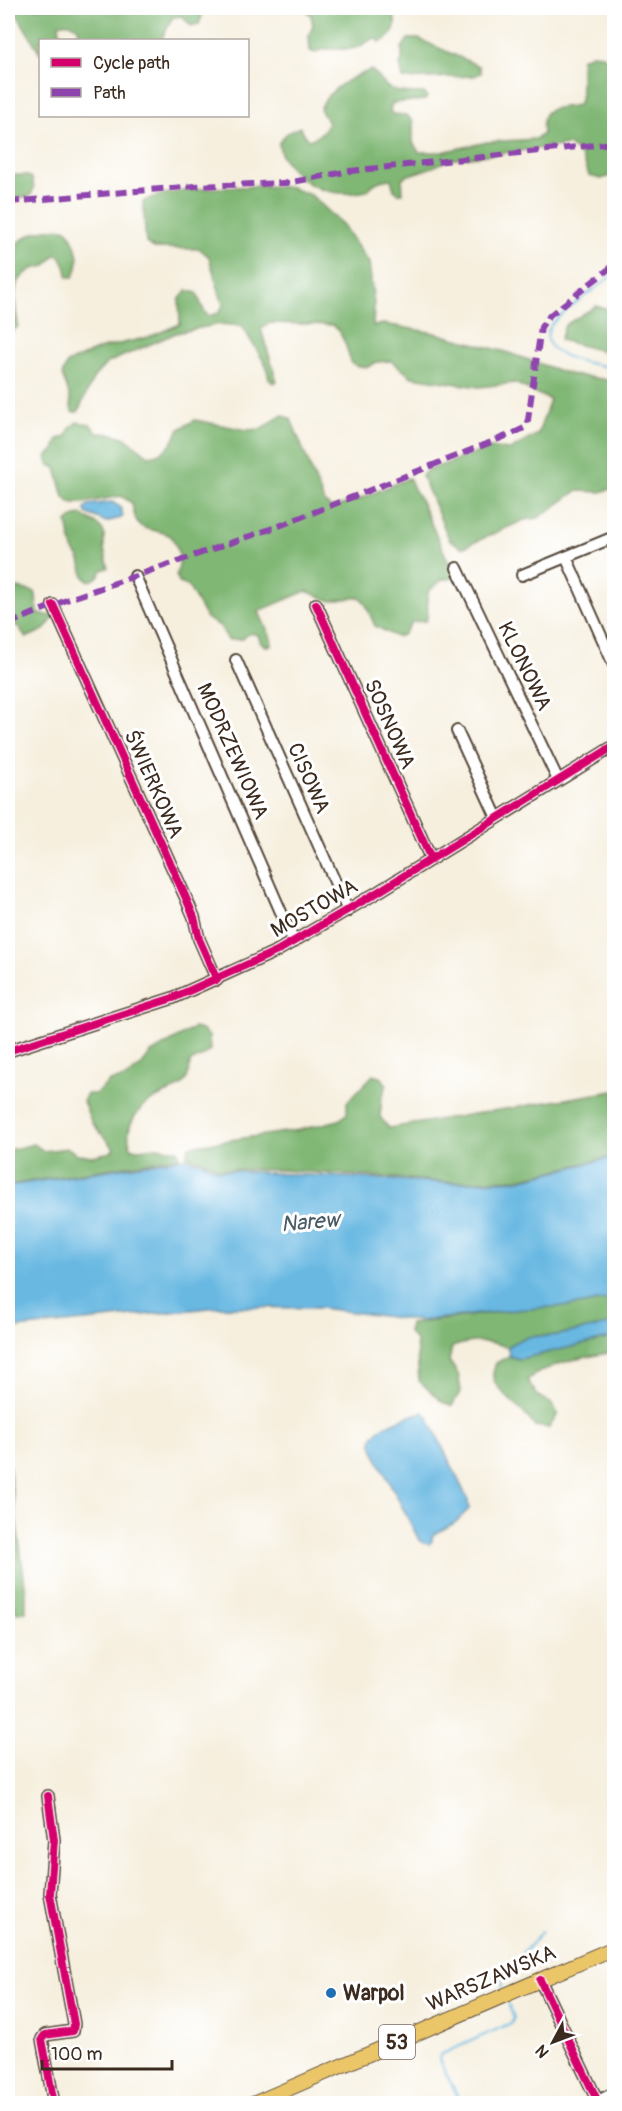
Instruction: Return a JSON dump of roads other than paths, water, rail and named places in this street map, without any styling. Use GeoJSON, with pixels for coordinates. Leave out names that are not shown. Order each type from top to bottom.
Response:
{"type":"FeatureCollection","features":[{"type":"Feature","properties":{"kind":"main road","name":"WARSZAWSKA"},"geometry":{"type":"LineString","coordinates":[[253,2103],[615,1948]]}},
{"type":"Feature","properties":{"kind":"street"},"geometry":{"type":"LineString","coordinates":[[522,575],[615,537]]}},
{"type":"Feature","properties":{"kind":"street"},"geometry":{"type":"LineString","coordinates":[[566,557],[615,665]]}},
{"type":"Feature","properties":{"kind":"street","name":"KLONOWA"},"geometry":{"type":"LineString","coordinates":[[457,568],[558,780]]}},
{"type":"Feature","properties":{"kind":"street","name":"MODRZEWIOWA"},"geometry":{"type":"LineString","coordinates":[[135,576],[294,942]]}},
{"type":"Feature","properties":{"kind":"street","name":"SOSNOWA"},"geometry":{"type":"LineString","coordinates":[[316,604],[431,859]]}},
{"type":"Feature","properties":{"kind":"street","name":"ŚWIERKOWA"},"geometry":{"type":"LineString","coordinates":[[53,605],[185,896],[217,980]]}},
{"type":"Feature","properties":{"kind":"street","name":"CISOWA"},"geometry":{"type":"LineString","coordinates":[[236,660],[348,911]]}},
{"type":"Feature","properties":{"kind":"street"},"geometry":{"type":"LineString","coordinates":[[457,731],[497,818]]}},
{"type":"Feature","properties":{"kind":"street","name":"MOSTOWA"},"geometry":{"type":"LineString","coordinates":[[8,1051],[173,998],[217,980],[294,942],[615,746]]}},
{"type":"Feature","properties":{"kind":"street"},"geometry":{"type":"LineString","coordinates":[[48,1796],[54,1840],[50,1894],[74,2024],[73,2031],[45,2035],[42,2039],[54,2103]]}},
{"type":"Feature","properties":{"kind":"street"},"geometry":{"type":"LineString","coordinates":[[540,1980],[598,2102],[615,2093]]}},
{"type":"Feature","properties":{"kind":"water"},"geometry":{"type":"Polygon","coordinates":[[[112,502],[120,507],[123,516],[121,518],[106,522],[86,513],[85,509],[88,505],[112,502]]]}},
{"type":"Feature","properties":{"kind":"water","name":"Narew"},"geometry":{"type":"Polygon","coordinates":[[[614,1157],[614,1298],[578,1305],[420,1321],[321,1308],[219,1307],[8,1329],[8,1186],[184,1158],[204,1163],[218,1170],[448,1183],[519,1180],[614,1157]]]}},
{"type":"Feature","properties":{"kind":"water"},"geometry":{"type":"Polygon","coordinates":[[[614,1324],[614,1337],[520,1359],[509,1356],[508,1347],[527,1337],[558,1335],[614,1324]]]}},
{"type":"Feature","properties":{"kind":"water"},"geometry":{"type":"Polygon","coordinates":[[[423,1412],[428,1417],[468,1500],[469,1509],[455,1523],[434,1534],[429,1544],[418,1538],[376,1456],[372,1442],[373,1436],[384,1427],[423,1412]]]}},
{"type":"Feature","properties":{"kind":"waterway"},"geometry":{"type":"LineString","coordinates":[[614,274],[561,315],[548,330],[549,343],[556,351],[570,358],[614,368]]}},
{"type":"Feature","properties":{"kind":"waterway"},"geometry":{"type":"LineString","coordinates":[[502,1987],[503,1976],[542,1931]]}},
{"type":"Feature","properties":{"kind":"waterway"},"geometry":{"type":"LineString","coordinates":[[458,2097],[439,2060],[440,2055],[511,2023],[514,2018],[508,2004]]}},
{"type":"Feature","properties":{"kind":"place","name":"Warpol"},"geometry":{"type":"Point","coordinates":[331,1993]}}]}
